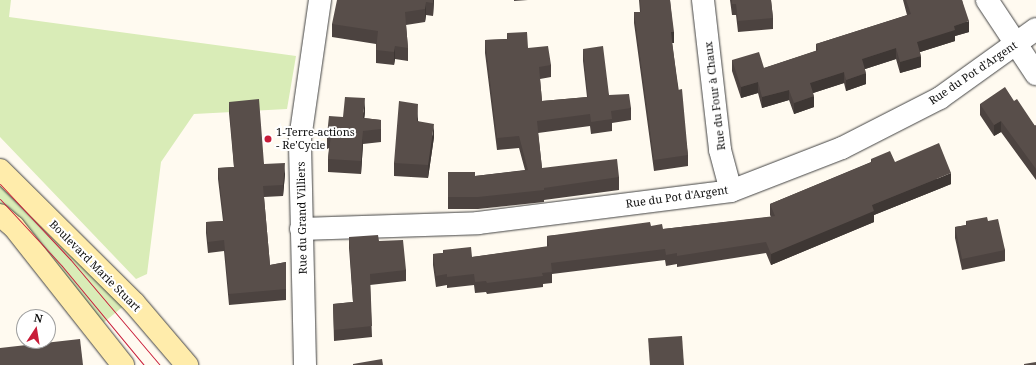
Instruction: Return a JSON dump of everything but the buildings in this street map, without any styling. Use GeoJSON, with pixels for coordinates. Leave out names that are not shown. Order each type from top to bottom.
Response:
{"type":"FeatureCollection","features":[{"type":"Feature","properties":{"kind":"main road","name":"Boulevard Marie Stuart"},"geometry":{"type":"LineString","coordinates":[[0,170],[134,303],[187,365]]}},
{"type":"Feature","properties":{"kind":"main road"},"geometry":{"type":"LineString","coordinates":[[0,214],[14,227],[123,365]]}},
{"type":"Feature","properties":{"kind":"street","name":"Rue du Grand Villiers"},"geometry":{"type":"LineString","coordinates":[[305,365],[300,139],[320,0]]}},
{"type":"Feature","properties":{"kind":"street","name":"Rue du Four à Chaux"},"geometry":{"type":"LineString","coordinates":[[703,0],[720,150],[731,191]]}},
{"type":"Feature","properties":{"kind":"street"},"geometry":{"type":"LineString","coordinates":[[987,0],[1036,74]]}},
{"type":"Feature","properties":{"kind":"street","name":"Rue du Pot d'Argent"},"geometry":{"type":"LineString","coordinates":[[301,229],[478,223],[731,191],[842,148],[940,98],[1036,29]]}},
{"type":"Feature","properties":{"kind":"green space"},"geometry":{"type":"Polygon","coordinates":[[[0,0],[11,0],[9,17],[296,56],[287,109],[194,114],[161,162],[147,274],[136,279],[0,137],[0,0]]]}},
{"type":"Feature","properties":{"kind":"green space"},"geometry":{"type":"Polygon","coordinates":[[[0,178],[126,304],[97,328],[0,207],[0,178]]]}},
{"type":"Feature","properties":{"kind":"tram line"},"geometry":{"type":"LineString","coordinates":[[0,184],[70,259],[160,365]]}},
{"type":"Feature","properties":{"kind":"tram line"},"geometry":{"type":"LineString","coordinates":[[0,199],[62,266],[144,365]]}},
{"type":"Feature","properties":{"kind":"place","name":"1-Terre-actions - Re'Cycle"},"geometry":{"type":"Point","coordinates":[268,139]}}]}
